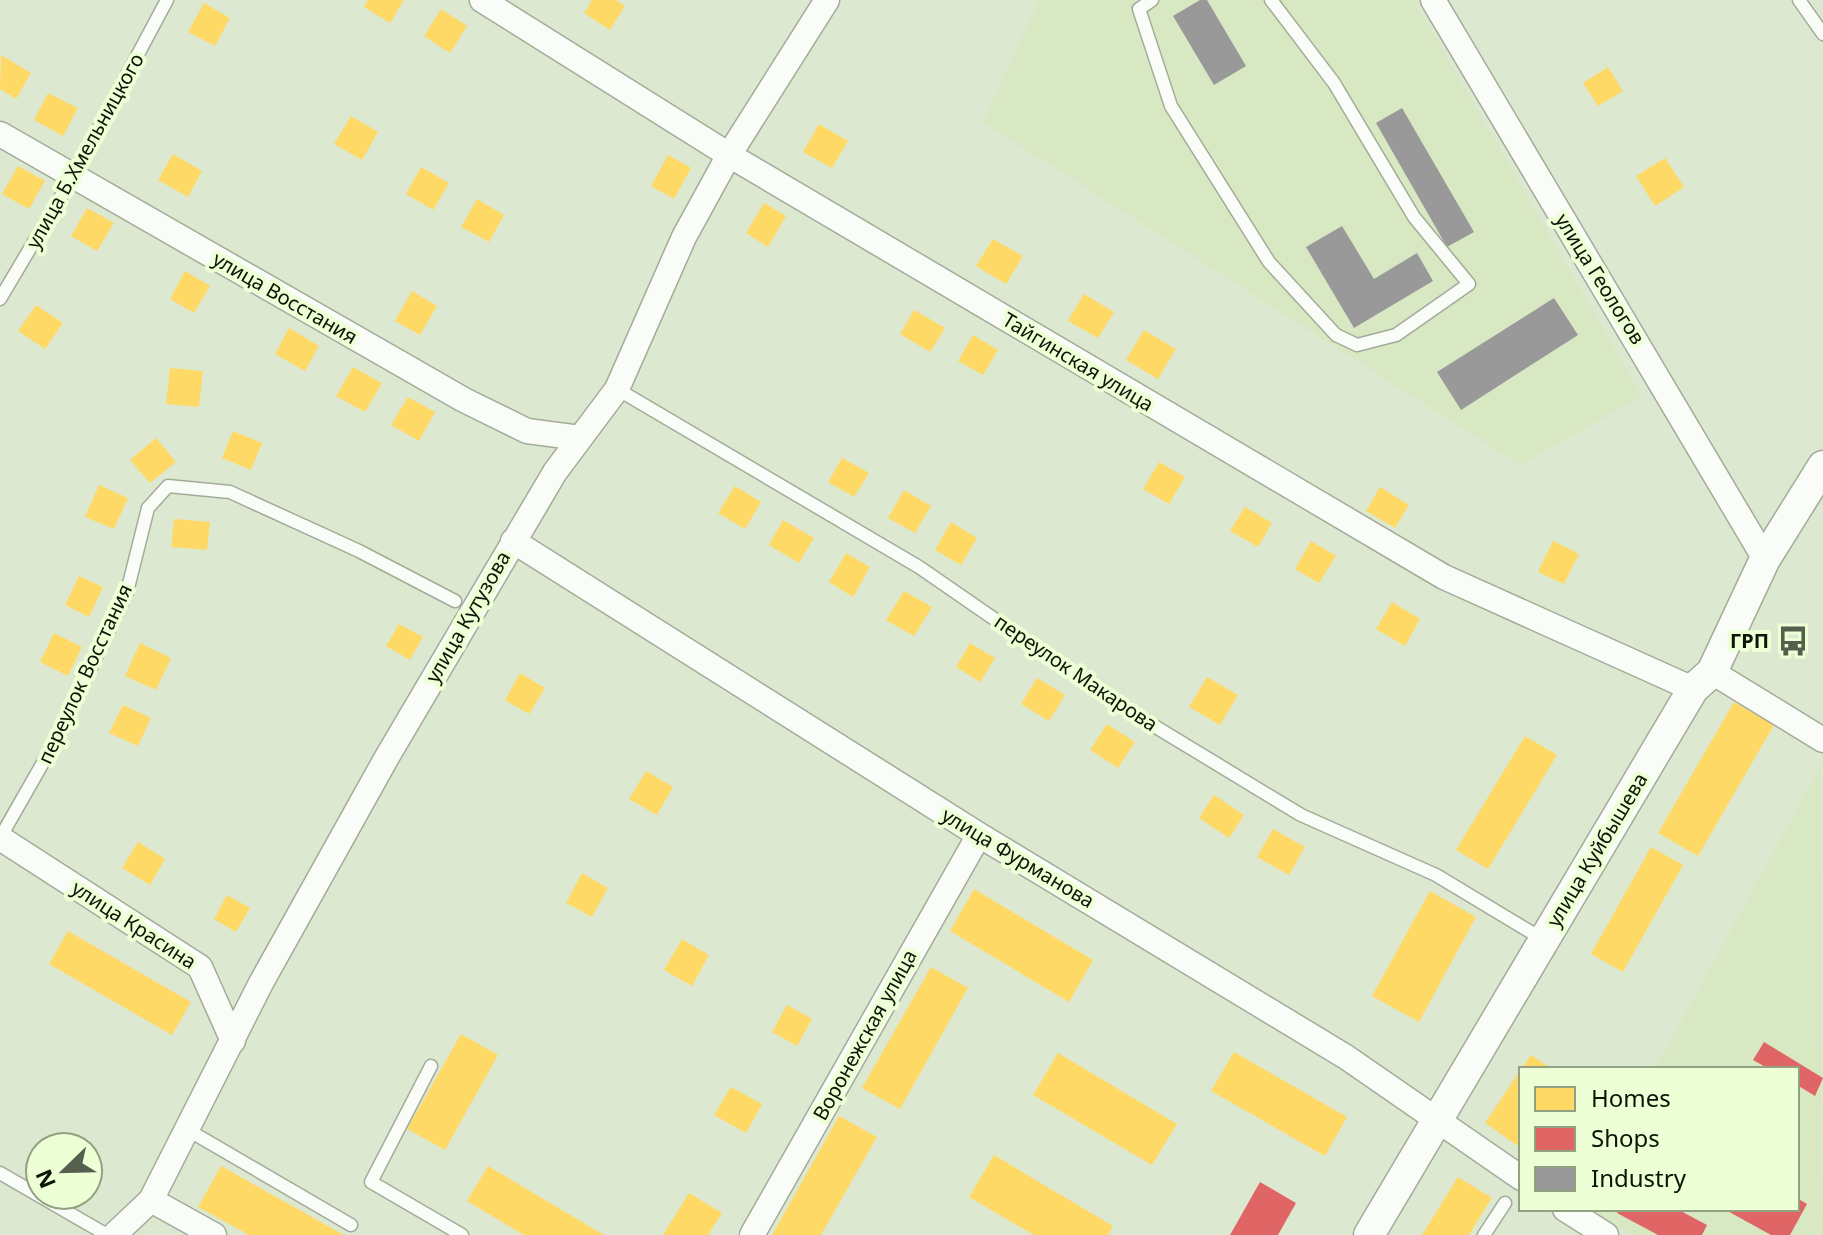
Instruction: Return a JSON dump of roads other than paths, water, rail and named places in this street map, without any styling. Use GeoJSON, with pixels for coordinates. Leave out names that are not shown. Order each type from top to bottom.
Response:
{"type":"FeatureCollection","features":[{"type":"Feature","properties":{"kind":"street","name":"Тайгинская улица"},"geometry":{"type":"LineString","coordinates":[[482,0],[729,155],[1444,577],[1703,680],[1823,740]]}},
{"type":"Feature","properties":{"kind":"street","name":"улица Кутузова"},"geometry":{"type":"LineString","coordinates":[[114,1235],[151,1200],[387,757],[555,472],[617,389],[684,237],[729,155],[827,0]]}},
{"type":"Feature","properties":{"kind":"street","name":"улица Геологов"},"geometry":{"type":"LineString","coordinates":[[1433,0],[1765,559]]}},
{"type":"Feature","properties":{"kind":"street","name":"улица Восстания"},"geometry":{"type":"LineString","coordinates":[[0,134],[464,400],[527,431],[580,438]]}},
{"type":"Feature","properties":{"kind":"street"},"geometry":{"type":"LineString","coordinates":[[527,431],[555,472]]}},
{"type":"Feature","properties":{"kind":"street","name":"улица Куйбышева"},"geometry":{"type":"LineString","coordinates":[[1369,1235],[1703,680],[1765,559],[1823,466]]}},
{"type":"Feature","properties":{"kind":"street","name":"улица Фурманова"},"geometry":{"type":"LineString","coordinates":[[513,541],[979,835],[1346,1057],[1519,1177]]}},
{"type":"Feature","properties":{"kind":"street","name":"Воронежская улица"},"geometry":{"type":"LineString","coordinates":[[752,1235],[979,835]]}},
{"type":"Feature","properties":{"kind":"street","name":"улица Красина"},"geometry":{"type":"LineString","coordinates":[[0,838],[200,967],[233,1041]]}},
{"type":"Feature","properties":{"kind":"street"},"geometry":{"type":"LineString","coordinates":[[151,1200],[214,1235]]}},
{"type":"Feature","properties":{"kind":"street"},"geometry":{"type":"LineString","coordinates":[[1568,1211],[1606,1235]]}},
{"type":"Feature","properties":{"kind":"lane","name":"улица Б.Хмельницкого"},"geometry":{"type":"LineString","coordinates":[[0,299],[73,176],[167,0]]}},
{"type":"Feature","properties":{"kind":"lane"},"geometry":{"type":"LineString","coordinates":[[1152,0],[1139,9],[1171,106],[1269,262],[1336,335],[1357,345],[1396,335],[1469,284],[1414,217],[1334,83],[1271,0]]}},
{"type":"Feature","properties":{"kind":"lane"},"geometry":{"type":"LineString","coordinates":[[1799,0],[1823,34]]}},
{"type":"Feature","properties":{"kind":"lane","name":"переулок Макарова"},"geometry":{"type":"LineString","coordinates":[[617,389],[919,567],[1113,701],[1301,815],[1436,875],[1544,940]]}},
{"type":"Feature","properties":{"kind":"lane","name":"переулок Восстания"},"geometry":{"type":"LineString","coordinates":[[0,838],[68,718],[127,592],[148,508],[168,486],[230,492],[359,551],[455,601]]}},
{"type":"Feature","properties":{"kind":"lane"},"geometry":{"type":"LineString","coordinates":[[431,1066],[371,1182],[462,1235]]}},
{"type":"Feature","properties":{"kind":"lane"},"geometry":{"type":"LineString","coordinates":[[188,1130],[351,1225]]}},
{"type":"Feature","properties":{"kind":"lane"},"geometry":{"type":"LineString","coordinates":[[0,1173],[107,1235]]}},
{"type":"Feature","properties":{"kind":"lane"},"geometry":{"type":"LineString","coordinates":[[1484,1235],[1505,1203]]}},
{"type":"Feature","properties":{"kind":"place","name":"ГРП"},"geometry":{"type":"Point","coordinates":[1793,641]}}]}
